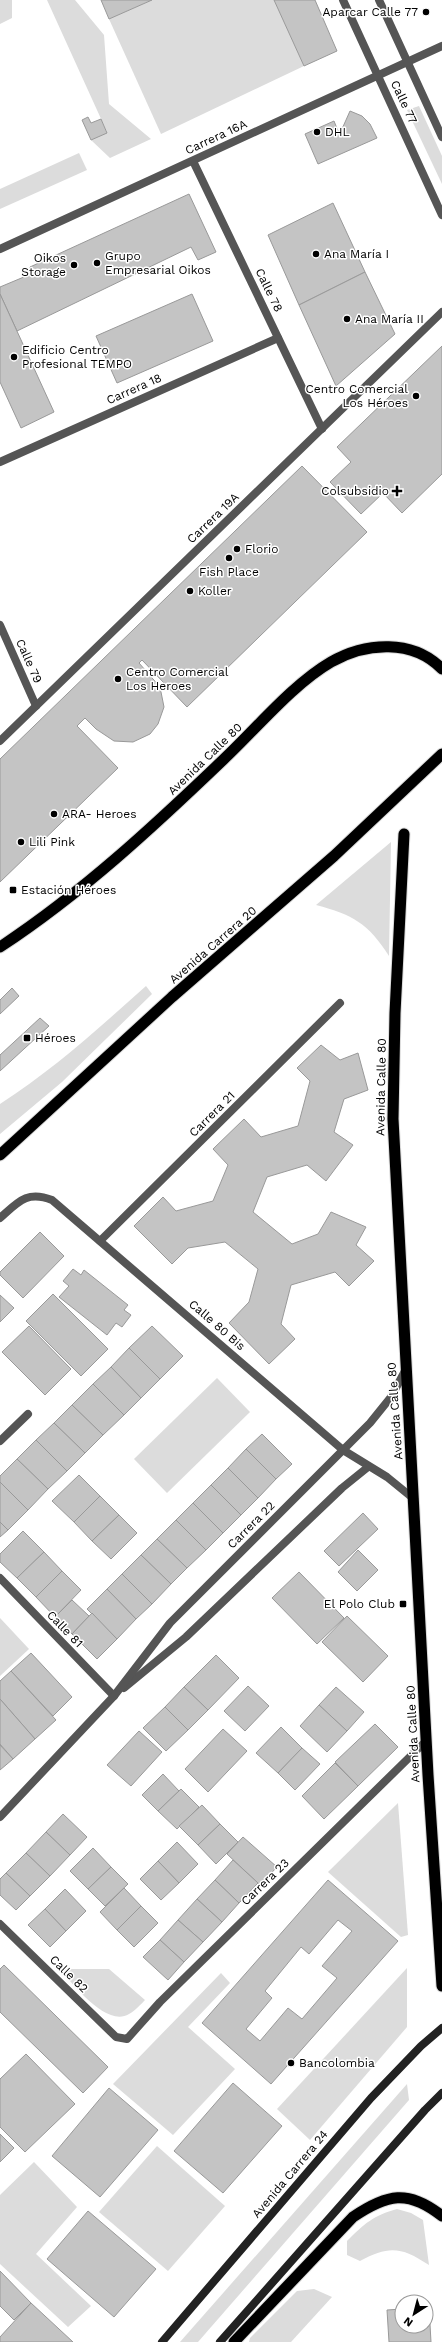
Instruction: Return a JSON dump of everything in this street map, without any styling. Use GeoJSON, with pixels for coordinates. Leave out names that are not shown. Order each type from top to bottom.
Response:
{"type":"FeatureCollection","features":[{"type":"Feature","properties":{"kind":"highway","name":"Avenida Calle 80"},"geometry":{"type":"LineString","coordinates":[[0,947],[58,908],[98,876],[180,801],[291,694],[330,662],[363,649],[399,647],[422,653],[431,658],[442,669]]}},
{"type":"Feature","properties":{"kind":"highway","name":"Avenida Carrera 20"},"geometry":{"type":"LineString","coordinates":[[0,1155],[172,997],[334,856],[442,754]]}},
{"type":"Feature","properties":{"kind":"highway","name":"Avenida Calle 80"},"geometry":{"type":"LineString","coordinates":[[404,834],[395,1013],[393,1119],[405,1371],[415,1499],[426,1741],[442,1986]]}},
{"type":"Feature","properties":{"kind":"highway"},"geometry":{"type":"LineString","coordinates":[[234,2342],[353,2217],[369,2206],[386,2199],[400,2197],[412,2198],[427,2204],[442,2216]]}},
{"type":"Feature","properties":{"kind":"main road","name":"Avenida Carrera 24"},"geometry":{"type":"LineString","coordinates":[[162,2342],[371,2098],[421,2046],[442,2028]]}},
{"type":"Feature","properties":{"kind":"main road"},"geometry":{"type":"LineString","coordinates":[[220,2342],[420,2115],[442,2093]]}},
{"type":"Feature","properties":{"kind":"street","name":"Calle 77"},"geometry":{"type":"LineString","coordinates":[[343,0],[442,215]]}},
{"type":"Feature","properties":{"kind":"street","name":"Calle 77"},"geometry":{"type":"LineString","coordinates":[[379,0],[442,137]]}},
{"type":"Feature","properties":{"kind":"street","name":"Carrera 16A"},"geometry":{"type":"LineString","coordinates":[[0,250],[442,46]]}},
{"type":"Feature","properties":{"kind":"street","name":"Calle 78"},"geometry":{"type":"LineString","coordinates":[[193,161],[322,429]]}},
{"type":"Feature","properties":{"kind":"street","name":"Carrera 19A"},"geometry":{"type":"LineString","coordinates":[[0,741],[442,312]]}},
{"type":"Feature","properties":{"kind":"street","name":"Carrera 18"},"geometry":{"type":"LineString","coordinates":[[0,462],[278,338]]}},
{"type":"Feature","properties":{"kind":"street","name":"Calle 79"},"geometry":{"type":"LineString","coordinates":[[0,625],[36,706]]}},
{"type":"Feature","properties":{"kind":"street","name":"Carrera 21"},"geometry":{"type":"LineString","coordinates":[[100,1241],[340,1003]]}},
{"type":"Feature","properties":{"kind":"street","name":"Calle 80 Bis"},"geometry":{"type":"LineString","coordinates":[[0,1218],[22,1199],[31,1195],[52,1200],[343,1450],[368,1467]]}},
{"type":"Feature","properties":{"kind":"street","name":"Carrera 22"},"geometry":{"type":"LineString","coordinates":[[0,1817],[114,1696],[170,1623],[380,1412],[405,1371]]}},
{"type":"Feature","properties":{"kind":"street"},"geometry":{"type":"LineString","coordinates":[[0,1441],[28,1414]]}},
{"type":"Feature","properties":{"kind":"street","name":"Carrera 22"},"geometry":{"type":"LineString","coordinates":[[114,1696],[186,1638],[342,1488],[368,1467]]}},
{"type":"Feature","properties":{"kind":"street"},"geometry":{"type":"LineString","coordinates":[[368,1467],[388,1477],[415,1499]]}},
{"type":"Feature","properties":{"kind":"street","name":"Calle 81"},"geometry":{"type":"LineString","coordinates":[[0,1578],[114,1696]]}},
{"type":"Feature","properties":{"kind":"street","name":"Carrera 23"},"geometry":{"type":"LineString","coordinates":[[122,2039],[127,2039],[132,2035],[160,2002],[426,1741]]}},
{"type":"Feature","properties":{"kind":"street","name":"Calle 82"},"geometry":{"type":"LineString","coordinates":[[0,1924],[116,2037],[122,2039]]}},
{"type":"Feature","properties":{"kind":"shaded area"},"geometry":{"type":"Polygon","coordinates":[[[0,0],[12,0],[12,18],[0,24],[0,0]]]}},
{"type":"Feature","properties":{"kind":"shaded area"},"geometry":{"type":"Polygon","coordinates":[[[47,0],[75,0],[104,35],[109,104],[151,139],[110,158],[91,140],[107,132],[47,0]]]}},
{"type":"Feature","properties":{"kind":"shaded area"},"geometry":{"type":"Polygon","coordinates":[[[152,0],[274,0],[304,66],[161,134],[109,19],[152,0]]]}},
{"type":"Feature","properties":{"kind":"shaded area"},"geometry":{"type":"Polygon","coordinates":[[[419,106],[442,156],[442,184],[407,110],[419,106]]]}},
{"type":"Feature","properties":{"kind":"shaded area"},"geometry":{"type":"Polygon","coordinates":[[[79,153],[87,170],[0,209],[0,189],[79,153]]]}},
{"type":"Feature","properties":{"kind":"shaded area"},"geometry":{"type":"Polygon","coordinates":[[[391,842],[389,956],[374,936],[358,922],[350,917],[316,905],[391,842]]]}},
{"type":"Feature","properties":{"kind":"shaded area"},"geometry":{"type":"Polygon","coordinates":[[[146,986],[152,994],[62,1082],[0,1134],[0,1104],[57,1063],[146,986]]]}},
{"type":"Feature","properties":{"kind":"shaded area"},"geometry":{"type":"Polygon","coordinates":[[[217,1378],[250,1412],[167,1493],[134,1459],[217,1378]]]}},
{"type":"Feature","properties":{"kind":"shaded area"},"geometry":{"type":"Polygon","coordinates":[[[0,1618],[29,1649],[0,1676],[0,1618]]]}},
{"type":"Feature","properties":{"kind":"shaded area"},"geometry":{"type":"Polygon","coordinates":[[[398,1803],[408,1935],[401,1937],[328,1872],[398,1803]]]}},
{"type":"Feature","properties":{"kind":"shaded area"},"geometry":{"type":"Polygon","coordinates":[[[407,1968],[407,2027],[310,2140],[277,2109],[407,1968]]]}},
{"type":"Feature","properties":{"kind":"shaded area"},"geometry":{"type":"Polygon","coordinates":[[[59,1969],[109,1969],[145,2000],[129,2014],[120,2017],[110,2015],[100,2010],[81,1993],[59,1969]]]}},
{"type":"Feature","properties":{"kind":"shaded area"},"geometry":{"type":"Polygon","coordinates":[[[221,1973],[230,1983],[188,2027],[235,2069],[173,2135],[113,2084],[221,1973]]]}},
{"type":"Feature","properties":{"kind":"shaded area"},"geometry":{"type":"Polygon","coordinates":[[[407,2084],[409,2100],[198,2342],[180,2342],[407,2084]]]}},
{"type":"Feature","properties":{"kind":"shaded area"},"geometry":{"type":"Polygon","coordinates":[[[157,2146],[225,2206],[168,2271],[99,2212],[157,2146]]]}},
{"type":"Feature","properties":{"kind":"shaded area"},"geometry":{"type":"Polygon","coordinates":[[[34,2162],[77,2207],[36,2254],[91,2306],[68,2327],[0,2264],[0,2195],[34,2162]]]}},
{"type":"Feature","properties":{"kind":"shaded area"},"geometry":{"type":"Polygon","coordinates":[[[397,2209],[411,2213],[423,2220],[429,2265],[411,2255],[395,2250],[379,2252],[360,2261],[347,2255],[347,2241],[376,2217],[397,2209]]]}},
{"type":"Feature","properties":{"kind":"shaded area"},"geometry":{"type":"Polygon","coordinates":[[[314,2289],[332,2297],[291,2342],[249,2342],[250,2338],[297,2291],[314,2289]]]}},
{"type":"Feature","properties":{"kind":"building"},"geometry":{"type":"Polygon","coordinates":[[[101,0],[152,0],[109,19],[101,0]]]}},
{"type":"Feature","properties":{"kind":"building"},"geometry":{"type":"Polygon","coordinates":[[[274,0],[315,0],[337,51],[304,66],[274,0]]]}},
{"type":"Feature","properties":{"kind":"building"},"geometry":{"type":"Polygon","coordinates":[[[350,111],[362,116],[370,124],[377,138],[318,164],[305,134],[334,121],[338,131],[342,129],[350,111]]]}},
{"type":"Feature","properties":{"kind":"building"},"geometry":{"type":"Polygon","coordinates":[[[88,117],[91,123],[101,119],[107,133],[91,140],[82,120],[88,117]]]}},
{"type":"Feature","properties":{"kind":"building","name":"Grupo Empresarial Oikos"},"geometry":{"type":"Polygon","coordinates":[[[189,194],[216,252],[198,260],[191,247],[17,331],[0,294],[0,287],[31,274],[30,267],[189,194]]]}},
{"type":"Feature","properties":{"kind":"building","name":"Ana María I"},"geometry":{"type":"Polygon","coordinates":[[[333,203],[365,272],[299,305],[268,235],[333,203]]]}},
{"type":"Feature","properties":{"kind":"building","name":"Ana María II"},"geometry":{"type":"Polygon","coordinates":[[[365,272],[395,334],[336,386],[299,305],[365,272]]]}},
{"type":"Feature","properties":{"kind":"building","name":"Edificio Centro Profesional TEMPO"},"geometry":{"type":"Polygon","coordinates":[[[0,294],[54,412],[21,428],[0,382],[0,294]]]}},
{"type":"Feature","properties":{"kind":"building"},"geometry":{"type":"Polygon","coordinates":[[[192,294],[213,341],[117,383],[96,336],[192,294]]]}},
{"type":"Feature","properties":{"kind":"building","name":"Centro Comercial Los Héroes"},"geometry":{"type":"Polygon","coordinates":[[[442,346],[442,474],[402,513],[383,493],[361,514],[330,482],[351,462],[337,447],[442,346]]]}},
{"type":"Feature","properties":{"kind":"building","name":"Centro Comercial Los Heroes"},"geometry":{"type":"Polygon","coordinates":[[[302,466],[367,532],[187,707],[142,660],[139,663],[160,687],[164,707],[158,724],[150,734],[133,742],[114,741],[96,729],[85,718],[77,726],[118,768],[0,882],[0,759],[302,466]]]}},
{"type":"Feature","properties":{"kind":"building"},"geometry":{"type":"Polygon","coordinates":[[[12,988],[19,996],[0,1014],[0,1000],[12,988]]]}},
{"type":"Feature","properties":{"kind":"building","name":"Héroes"},"geometry":{"type":"Polygon","coordinates":[[[40,1018],[49,1026],[0,1071],[0,1055],[40,1018]]]}},
{"type":"Feature","properties":{"kind":"building"},"geometry":{"type":"Polygon","coordinates":[[[321,1045],[340,1060],[358,1053],[368,1090],[344,1099],[334,1132],[353,1145],[326,1181],[307,1165],[267,1177],[253,1212],[292,1244],[318,1234],[331,1212],[366,1227],[356,1245],[374,1261],[349,1286],[335,1272],[291,1285],[281,1324],[295,1339],[269,1364],[229,1323],[249,1302],[258,1269],[225,1242],[188,1248],[172,1264],[134,1226],[163,1197],[176,1211],[213,1201],[228,1165],[213,1149],[244,1119],[261,1137],[298,1126],[310,1081],[297,1068],[321,1045]]]}},
{"type":"Feature","properties":{"kind":"building"},"geometry":{"type":"Polygon","coordinates":[[[40,1232],[64,1256],[23,1298],[0,1275],[0,1272],[40,1232]]]}},
{"type":"Feature","properties":{"kind":"building"},"geometry":{"type":"Polygon","coordinates":[[[73,1269],[81,1275],[84,1270],[128,1305],[124,1310],[131,1315],[122,1327],[116,1323],[107,1335],[59,1297],[69,1286],[63,1281],[73,1269]]]}},
{"type":"Feature","properties":{"kind":"building"},"geometry":{"type":"Polygon","coordinates":[[[53,1294],[108,1349],[81,1376],[26,1321],[53,1294]]]}},
{"type":"Feature","properties":{"kind":"building"},"geometry":{"type":"Polygon","coordinates":[[[0,1295],[14,1308],[0,1322],[0,1295]]]}},
{"type":"Feature","properties":{"kind":"building"},"geometry":{"type":"Polygon","coordinates":[[[29,1326],[71,1369],[45,1395],[2,1352],[29,1326]]]}},
{"type":"Feature","properties":{"kind":"building"},"geometry":{"type":"Polygon","coordinates":[[[152,1326],[183,1356],[160,1379],[129,1348],[152,1326]]]}},
{"type":"Feature","properties":{"kind":"building"},"geometry":{"type":"Polygon","coordinates":[[[129,1348],[160,1379],[141,1398],[111,1367],[129,1348]]]}},
{"type":"Feature","properties":{"kind":"building"},"geometry":{"type":"Polygon","coordinates":[[[111,1367],[141,1398],[124,1415],[93,1384],[111,1367]]]}},
{"type":"Feature","properties":{"kind":"building"},"geometry":{"type":"Polygon","coordinates":[[[93,1384],[124,1415],[103,1435],[72,1405],[93,1384]]]}},
{"type":"Feature","properties":{"kind":"building"},"geometry":{"type":"Polygon","coordinates":[[[72,1405],[103,1435],[85,1453],[54,1423],[72,1405]]]}},
{"type":"Feature","properties":{"kind":"building"},"geometry":{"type":"Polygon","coordinates":[[[54,1423],[85,1453],[67,1471],[36,1440],[54,1423]]]}},
{"type":"Feature","properties":{"kind":"building"},"geometry":{"type":"Polygon","coordinates":[[[262,1434],[292,1464],[276,1479],[246,1449],[262,1434]]]}},
{"type":"Feature","properties":{"kind":"building"},"geometry":{"type":"Polygon","coordinates":[[[36,1440],[67,1471],[48,1489],[17,1459],[36,1440]]]}},
{"type":"Feature","properties":{"kind":"building"},"geometry":{"type":"Polygon","coordinates":[[[246,1449],[276,1479],[258,1498],[228,1468],[246,1449]]]}},
{"type":"Feature","properties":{"kind":"building"},"geometry":{"type":"Polygon","coordinates":[[[17,1459],[48,1489],[28,1510],[0,1482],[0,1476],[17,1459]]]}},
{"type":"Feature","properties":{"kind":"building"},"geometry":{"type":"Polygon","coordinates":[[[228,1468],[258,1498],[241,1515],[211,1485],[228,1468]]]}},
{"type":"Feature","properties":{"kind":"building"},"geometry":{"type":"Polygon","coordinates":[[[79,1475],[100,1496],[74,1522],[52,1501],[79,1475]]]}},
{"type":"Feature","properties":{"kind":"building"},"geometry":{"type":"Polygon","coordinates":[[[0,1482],[28,1510],[8,1530],[0,1522],[0,1482]]]}},
{"type":"Feature","properties":{"kind":"building"},"geometry":{"type":"Polygon","coordinates":[[[211,1485],[241,1515],[223,1533],[193,1503],[211,1485]]]}},
{"type":"Feature","properties":{"kind":"building"},"geometry":{"type":"Polygon","coordinates":[[[100,1496],[119,1515],[92,1541],[74,1522],[100,1496]]]}},
{"type":"Feature","properties":{"kind":"building"},"geometry":{"type":"Polygon","coordinates":[[[193,1503],[223,1533],[206,1550],[176,1520],[193,1503]]]}},
{"type":"Feature","properties":{"kind":"building"},"geometry":{"type":"Polygon","coordinates":[[[363,1513],[378,1529],[339,1566],[324,1551],[363,1513]]]}},
{"type":"Feature","properties":{"kind":"building"},"geometry":{"type":"Polygon","coordinates":[[[119,1515],[137,1533],[111,1559],[92,1541],[119,1515]]]}},
{"type":"Feature","properties":{"kind":"building"},"geometry":{"type":"Polygon","coordinates":[[[176,1520],[206,1550],[187,1568],[157,1539],[176,1520]]]}},
{"type":"Feature","properties":{"kind":"building"},"geometry":{"type":"Polygon","coordinates":[[[0,1522],[8,1530],[0,1537],[0,1522]]]}},
{"type":"Feature","properties":{"kind":"building"},"geometry":{"type":"Polygon","coordinates":[[[23,1531],[44,1552],[17,1578],[0,1562],[0,1554],[23,1531]]]}},
{"type":"Feature","properties":{"kind":"building"},"geometry":{"type":"Polygon","coordinates":[[[157,1539],[187,1568],[171,1584],[141,1555],[157,1539]]]}},
{"type":"Feature","properties":{"kind":"building"},"geometry":{"type":"Polygon","coordinates":[[[358,1550],[378,1570],[357,1591],[338,1572],[358,1550]]]}},
{"type":"Feature","properties":{"kind":"building"},"geometry":{"type":"Polygon","coordinates":[[[44,1552],[62,1571],[36,1597],[17,1578],[44,1552]]]}},
{"type":"Feature","properties":{"kind":"building"},"geometry":{"type":"Polygon","coordinates":[[[141,1555],[171,1584],[152,1604],[122,1574],[141,1555]]]}},
{"type":"Feature","properties":{"kind":"building"},"geometry":{"type":"Polygon","coordinates":[[[62,1571],[81,1590],[55,1617],[36,1597],[62,1571]]]}},
{"type":"Feature","properties":{"kind":"building"},"geometry":{"type":"Polygon","coordinates":[[[299,1572],[344,1618],[317,1644],[272,1598],[299,1572]]]}},
{"type":"Feature","properties":{"kind":"building"},"geometry":{"type":"Polygon","coordinates":[[[122,1574],[152,1604],[136,1619],[107,1589],[122,1574]]]}},
{"type":"Feature","properties":{"kind":"building"},"geometry":{"type":"Polygon","coordinates":[[[107,1589],[136,1619],[117,1639],[87,1609],[107,1589]]]}},
{"type":"Feature","properties":{"kind":"building"},"geometry":{"type":"Polygon","coordinates":[[[72,1600],[89,1616],[72,1634],[55,1617],[72,1600]]]}},
{"type":"Feature","properties":{"kind":"building"},"geometry":{"type":"Polygon","coordinates":[[[92,1613],[117,1639],[97,1659],[72,1634],[92,1613]]]}},
{"type":"Feature","properties":{"kind":"building"},"geometry":{"type":"Polygon","coordinates":[[[347,1616],[388,1656],[363,1682],[322,1642],[347,1616]]]}},
{"type":"Feature","properties":{"kind":"building"},"geometry":{"type":"Polygon","coordinates":[[[31,1653],[72,1697],[53,1716],[11,1671],[31,1653]]]}},
{"type":"Feature","properties":{"kind":"building"},"geometry":{"type":"Polygon","coordinates":[[[216,1655],[239,1678],[208,1710],[184,1687],[216,1655]]]}},
{"type":"Feature","properties":{"kind":"building"},"geometry":{"type":"Polygon","coordinates":[[[11,1671],[56,1720],[35,1739],[0,1699],[0,1681],[11,1671]]]}},
{"type":"Feature","properties":{"kind":"building"},"geometry":{"type":"Polygon","coordinates":[[[248,1686],[269,1706],[245,1731],[224,1711],[248,1686]]]}},
{"type":"Feature","properties":{"kind":"building"},"geometry":{"type":"Polygon","coordinates":[[[184,1687],[208,1710],[188,1730],[165,1707],[184,1687]]]}},
{"type":"Feature","properties":{"kind":"building"},"geometry":{"type":"Polygon","coordinates":[[[336,1687],[364,1712],[347,1731],[319,1705],[336,1687]]]}},
{"type":"Feature","properties":{"kind":"building"},"geometry":{"type":"Polygon","coordinates":[[[0,1699],[35,1739],[13,1759],[0,1744],[0,1699]]]}},
{"type":"Feature","properties":{"kind":"building"},"geometry":{"type":"Polygon","coordinates":[[[319,1705],[347,1731],[327,1752],[300,1726],[319,1705]]]}},
{"type":"Feature","properties":{"kind":"building"},"geometry":{"type":"Polygon","coordinates":[[[165,1707],[188,1730],[166,1751],[143,1728],[165,1707]]]}},
{"type":"Feature","properties":{"kind":"building"},"geometry":{"type":"Polygon","coordinates":[[[375,1724],[398,1747],[358,1786],[335,1762],[375,1724]]]}},
{"type":"Feature","properties":{"kind":"building"},"geometry":{"type":"Polygon","coordinates":[[[281,1727],[302,1748],[278,1773],[256,1753],[281,1727]]]}},
{"type":"Feature","properties":{"kind":"building"},"geometry":{"type":"Polygon","coordinates":[[[223,1729],[247,1751],[208,1792],[185,1769],[223,1729]]]}},
{"type":"Feature","properties":{"kind":"building"},"geometry":{"type":"Polygon","coordinates":[[[139,1731],[162,1752],[131,1786],[107,1765],[139,1731]]]}},
{"type":"Feature","properties":{"kind":"building"},"geometry":{"type":"Polygon","coordinates":[[[0,1745],[13,1759],[0,1770],[0,1745]]]}},
{"type":"Feature","properties":{"kind":"building"},"geometry":{"type":"Polygon","coordinates":[[[302,1748],[320,1764],[295,1790],[278,1773],[302,1748]]]}},
{"type":"Feature","properties":{"kind":"building"},"geometry":{"type":"Polygon","coordinates":[[[335,1763],[358,1786],[324,1819],[302,1796],[335,1763]]]}},
{"type":"Feature","properties":{"kind":"building"},"geometry":{"type":"Polygon","coordinates":[[[163,1774],[179,1791],[158,1811],[142,1795],[163,1774]]]}},
{"type":"Feature","properties":{"kind":"building"},"geometry":{"type":"Polygon","coordinates":[[[181,1789],[199,1807],[177,1829],[158,1811],[181,1789]]]}},
{"type":"Feature","properties":{"kind":"building"},"geometry":{"type":"Polygon","coordinates":[[[202,1805],[220,1824],[198,1845],[179,1826],[202,1805]]]}},
{"type":"Feature","properties":{"kind":"building"},"geometry":{"type":"Polygon","coordinates":[[[63,1814],[87,1837],[70,1855],[46,1832],[63,1814]]]}},
{"type":"Feature","properties":{"kind":"building"},"geometry":{"type":"Polygon","coordinates":[[[220,1824],[238,1842],[216,1864],[198,1845],[220,1824]]]}},
{"type":"Feature","properties":{"kind":"building"},"geometry":{"type":"Polygon","coordinates":[[[46,1832],[70,1855],[50,1876],[26,1853],[46,1832]]]}},
{"type":"Feature","properties":{"kind":"building"},"geometry":{"type":"Polygon","coordinates":[[[243,1837],[277,1867],[260,1885],[227,1854],[243,1837]]]}},
{"type":"Feature","properties":{"kind":"building"},"geometry":{"type":"Polygon","coordinates":[[[177,1842],[198,1864],[179,1883],[158,1861],[177,1842]]]}},
{"type":"Feature","properties":{"kind":"building"},"geometry":{"type":"Polygon","coordinates":[[[93,1848],[111,1867],[88,1889],[70,1871],[93,1848]]]}},
{"type":"Feature","properties":{"kind":"building"},"geometry":{"type":"Polygon","coordinates":[[[26,1853],[50,1876],[30,1896],[6,1873],[26,1853]]]}},
{"type":"Feature","properties":{"kind":"building"},"geometry":{"type":"Polygon","coordinates":[[[233,1860],[258,1883],[239,1903],[215,1880],[233,1860]]]}},
{"type":"Feature","properties":{"kind":"building"},"geometry":{"type":"Polygon","coordinates":[[[158,1861],[179,1883],[161,1900],[140,1879],[158,1861]]]}},
{"type":"Feature","properties":{"kind":"building"},"geometry":{"type":"Polygon","coordinates":[[[111,1867],[128,1884],[105,1906],[88,1889],[111,1867]]]}},
{"type":"Feature","properties":{"kind":"building"},"geometry":{"type":"Polygon","coordinates":[[[6,1873],[30,1896],[16,1910],[0,1895],[0,1879],[6,1873]]]}},
{"type":"Feature","properties":{"kind":"building"},"geometry":{"type":"Polygon","coordinates":[[[215,1880],[239,1903],[222,1922],[197,1899],[215,1880]]]}},
{"type":"Feature","properties":{"kind":"building"},"geometry":{"type":"Polygon","coordinates":[[[328,1880],[398,1941],[271,2084],[202,2023],[328,1880]],[[338,1920],[309,1954],[301,1947],[265,1991],[272,1998],[246,2029],[260,2041],[288,2008],[302,2019],[337,1978],[322,1966],[352,1931],[338,1920]]]}},
{"type":"Feature","properties":{"kind":"building"},"geometry":{"type":"Polygon","coordinates":[[[124,1888],[141,1906],[117,1930],[100,1912],[124,1888]]]}},
{"type":"Feature","properties":{"kind":"building"},"geometry":{"type":"Polygon","coordinates":[[[65,1889],[86,1911],[66,1931],[45,1909],[65,1889]]]}},
{"type":"Feature","properties":{"kind":"building"},"geometry":{"type":"Polygon","coordinates":[[[197,1899],[222,1922],[203,1942],[178,1920],[197,1899]]]}},
{"type":"Feature","properties":{"kind":"building"},"geometry":{"type":"Polygon","coordinates":[[[141,1906],[158,1923],[134,1947],[117,1930],[141,1906]]]}},
{"type":"Feature","properties":{"kind":"building"},"geometry":{"type":"Polygon","coordinates":[[[45,1909],[66,1931],[50,1947],[28,1925],[45,1909]]]}},
{"type":"Feature","properties":{"kind":"building"},"geometry":{"type":"Polygon","coordinates":[[[178,1920],[203,1942],[184,1962],[160,1940],[178,1920]]]}},
{"type":"Feature","properties":{"kind":"building"},"geometry":{"type":"Polygon","coordinates":[[[160,1940],[184,1962],[168,1980],[143,1957],[160,1940]]]}},
{"type":"Feature","properties":{"kind":"building"},"geometry":{"type":"Polygon","coordinates":[[[4,1965],[108,2067],[83,2093],[0,2012],[0,1969],[4,1965]]]}},
{"type":"Feature","properties":{"kind":"building"},"geometry":{"type":"Polygon","coordinates":[[[26,2054],[75,2104],[25,2152],[0,2127],[0,2079],[26,2054]]]}},
{"type":"Feature","properties":{"kind":"building"},"geometry":{"type":"Polygon","coordinates":[[[233,2083],[282,2126],[223,2193],[174,2151],[233,2083]]]}},
{"type":"Feature","properties":{"kind":"building"},"geometry":{"type":"Polygon","coordinates":[[[109,2088],[158,2130],[100,2197],[52,2156],[109,2088]]]}},
{"type":"Feature","properties":{"kind":"building"},"geometry":{"type":"Polygon","coordinates":[[[0,2134],[14,2148],[0,2162],[0,2134]]]}},
{"type":"Feature","properties":{"kind":"building"},"geometry":{"type":"Polygon","coordinates":[[[88,2211],[156,2269],[114,2317],[47,2259],[88,2211]]]}},
{"type":"Feature","properties":{"kind":"building"},"geometry":{"type":"Polygon","coordinates":[[[0,2271],[31,2303],[14,2320],[0,2306],[0,2271]]]}},
{"type":"Feature","properties":{"kind":"building"},"geometry":{"type":"Polygon","coordinates":[[[31,2303],[73,2342],[0,2342],[0,2337],[31,2303]]]}},
{"type":"Feature","properties":{"kind":"building"},"geometry":{"type":"Polygon","coordinates":[[[387,2310],[394,2310],[394,2334],[431,2334],[431,2342],[389,2342],[387,2310]]]}},
{"type":"Feature","properties":{"kind":"place","name":"Aparcar Calle 77"},"geometry":{"type":"Point","coordinates":[426,12]}},
{"type":"Feature","properties":{"kind":"place","name":"DHL"},"geometry":{"type":"Point","coordinates":[317,132]}},
{"type":"Feature","properties":{"kind":"place","name":"Ana María I"},"geometry":{"type":"Point","coordinates":[316,254]}},
{"type":"Feature","properties":{"kind":"place","name":"Grupo Empresarial Oikos"},"geometry":{"type":"Point","coordinates":[97,263]}},
{"type":"Feature","properties":{"kind":"place","name":"Oikos Storage"},"geometry":{"type":"Point","coordinates":[74,265]}},
{"type":"Feature","properties":{"kind":"place","name":"Ana María II"},"geometry":{"type":"Point","coordinates":[347,319]}},
{"type":"Feature","properties":{"kind":"place","name":"Edificio Centro Profesional TEMPO"},"geometry":{"type":"Point","coordinates":[14,357]}},
{"type":"Feature","properties":{"kind":"place","name":"Centro Comercial Los Héroes"},"geometry":{"type":"Point","coordinates":[416,396]}},
{"type":"Feature","properties":{"kind":"place","name":"Colsubsidio"},"geometry":{"type":"Point","coordinates":[397,491]}},
{"type":"Feature","properties":{"kind":"place","name":"Florio"},"geometry":{"type":"Point","coordinates":[237,549]}},
{"type":"Feature","properties":{"kind":"place","name":"Fish Place"},"geometry":{"type":"Point","coordinates":[229,558]}},
{"type":"Feature","properties":{"kind":"place","name":"Koller"},"geometry":{"type":"Point","coordinates":[190,591]}},
{"type":"Feature","properties":{"kind":"place","name":"Centro Comercial Los Heroes"},"geometry":{"type":"Point","coordinates":[118,679]}},
{"type":"Feature","properties":{"kind":"place","name":"ARA- Heroes"},"geometry":{"type":"Point","coordinates":[54,814]}},
{"type":"Feature","properties":{"kind":"place","name":"Lili Pink"},"geometry":{"type":"Point","coordinates":[21,842]}},
{"type":"Feature","properties":{"kind":"place","name":"Estación Héroes"},"geometry":{"type":"Point","coordinates":[13,890]}},
{"type":"Feature","properties":{"kind":"place","name":"Héroes"},"geometry":{"type":"Point","coordinates":[27,1038]}},
{"type":"Feature","properties":{"kind":"place","name":"El Polo Club"},"geometry":{"type":"Point","coordinates":[403,1604]}},
{"type":"Feature","properties":{"kind":"place","name":"Bancolombia"},"geometry":{"type":"Point","coordinates":[291,2063]}}]}
